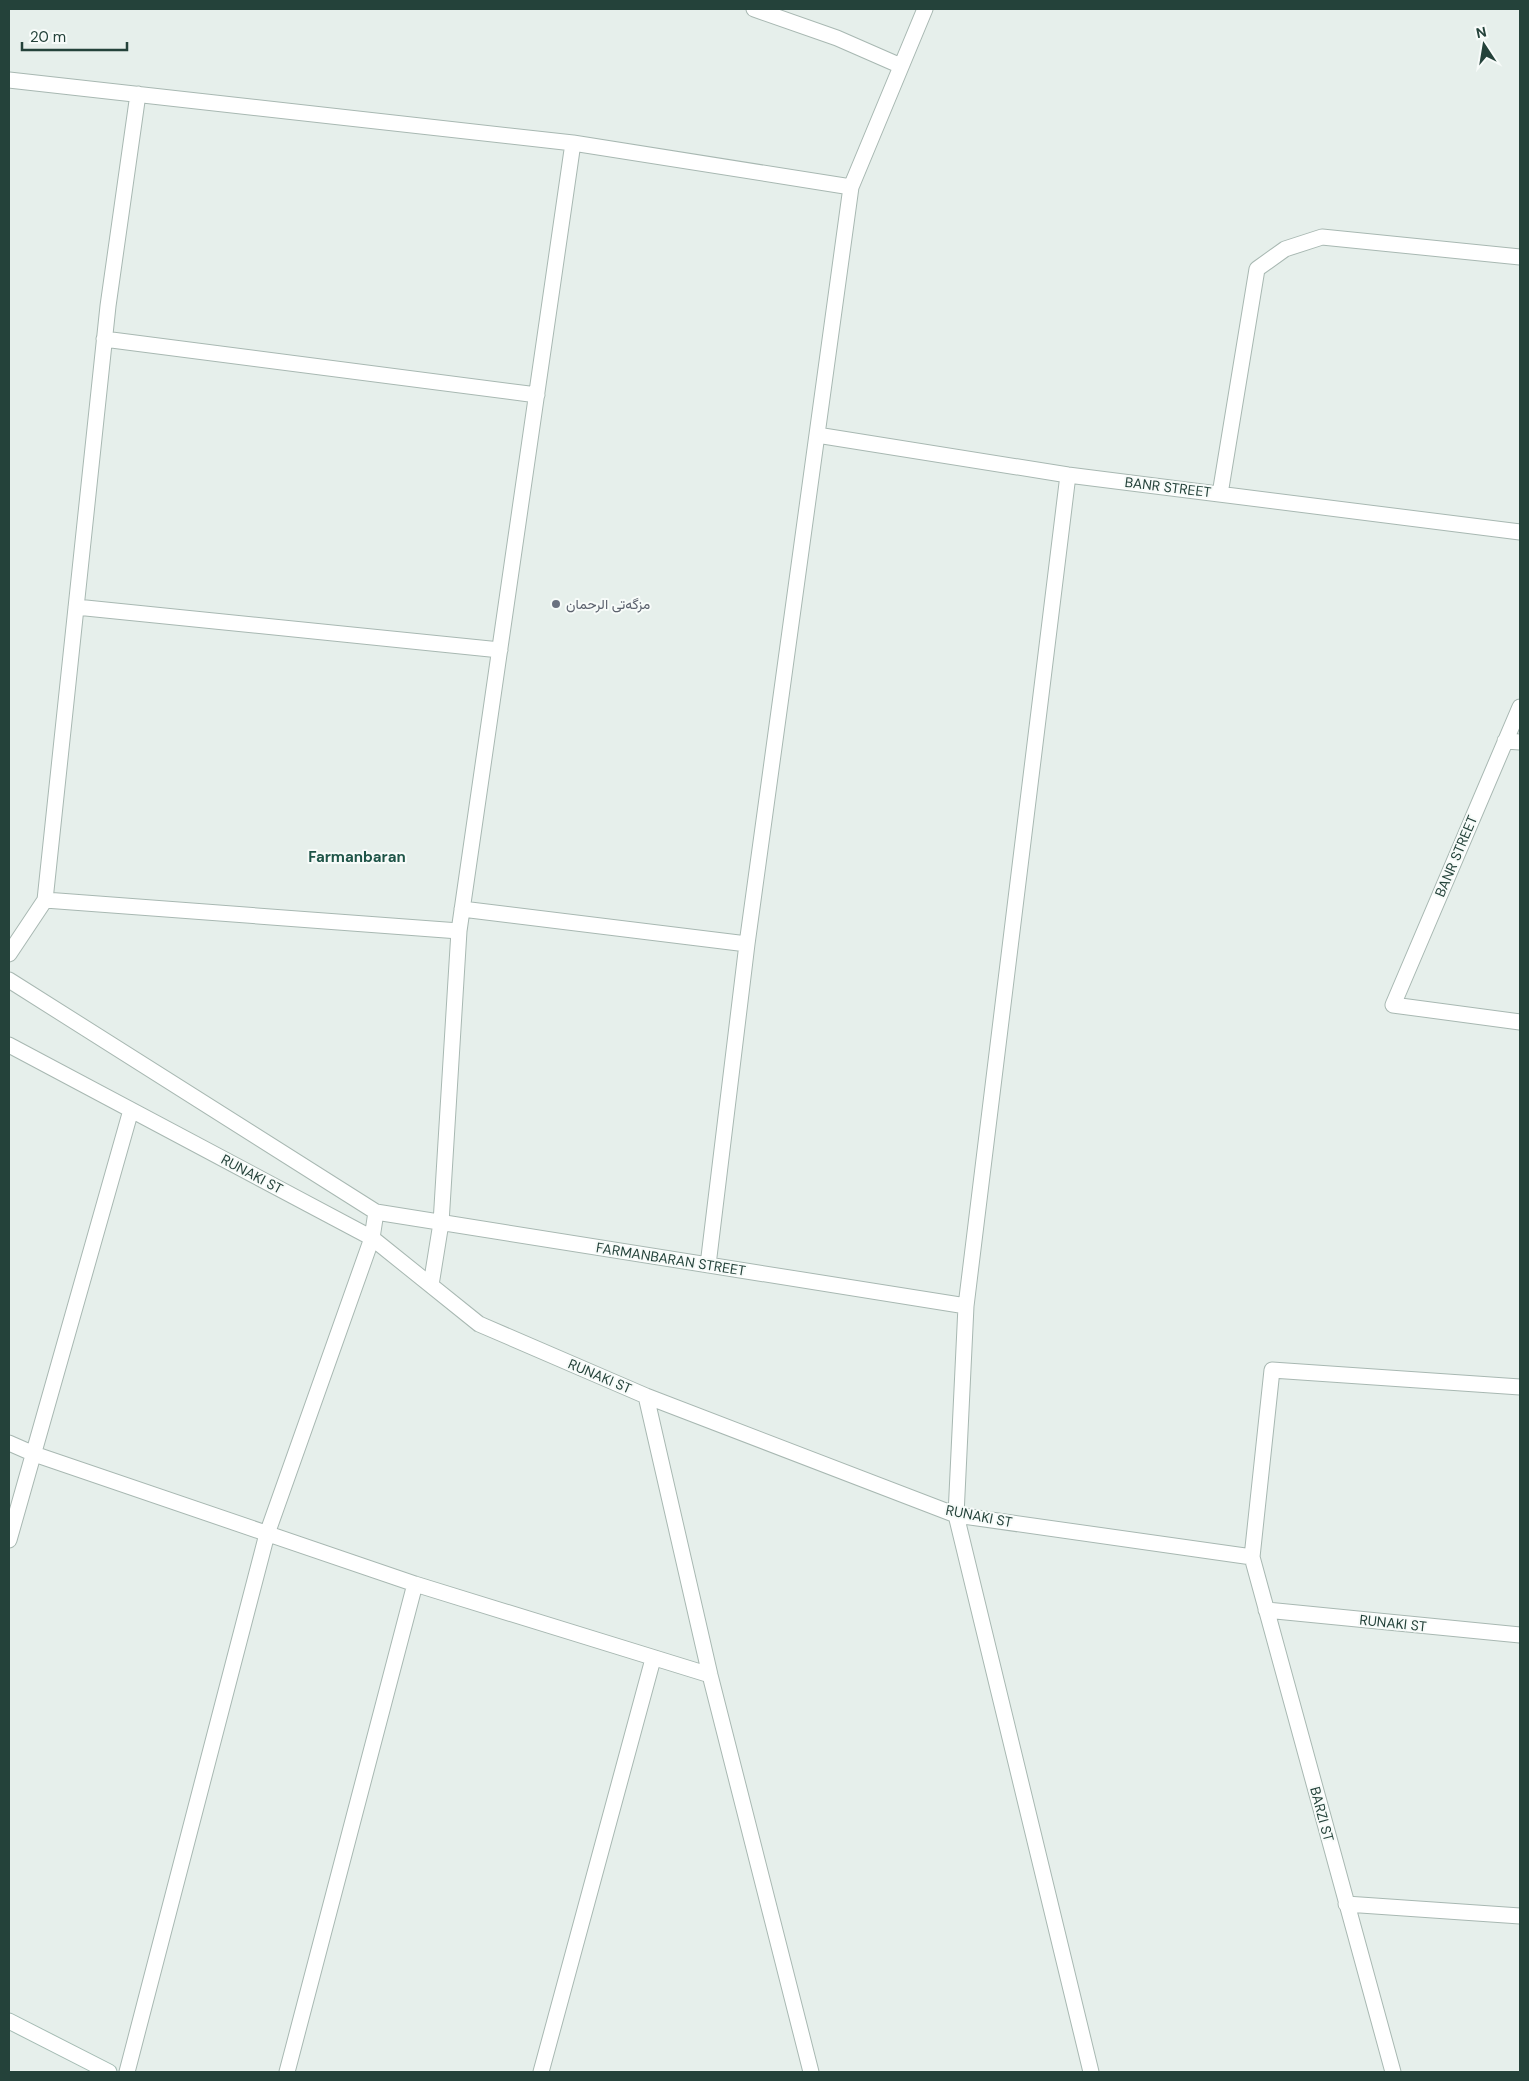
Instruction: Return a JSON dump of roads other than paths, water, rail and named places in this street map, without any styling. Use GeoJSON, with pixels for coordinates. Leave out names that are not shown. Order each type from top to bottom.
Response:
{"type":"FeatureCollection","features":[{"type":"Feature","properties":{"kind":"street"},"geometry":{"type":"LineString","coordinates":[[754,9],[836,38],[901,66]]}},
{"type":"Feature","properties":{"kind":"street"},"geometry":{"type":"LineString","coordinates":[[708,1265],[748,944],[851,187],[925,9]]}},
{"type":"Feature","properties":{"kind":"street"},"geometry":{"type":"LineString","coordinates":[[9,80],[573,143],[851,187]]}},
{"type":"Feature","properties":{"kind":"street"},"geometry":{"type":"LineString","coordinates":[[9,954],[45,900],[104,339],[138,94]]}},
{"type":"Feature","properties":{"kind":"street"},"geometry":{"type":"LineString","coordinates":[[431,1285],[440,1223],[459,931],[573,143]]}},
{"type":"Feature","properties":{"kind":"street"},"geometry":{"type":"LineString","coordinates":[[1220,494],[1257,269],[1285,248],[1322,237],[1520,258]]}},
{"type":"Feature","properties":{"kind":"street"},"geometry":{"type":"LineString","coordinates":[[104,339],[537,395]]}},
{"type":"Feature","properties":{"kind":"street","name":"BANR STREET"},"geometry":{"type":"LineString","coordinates":[[817,435],[1068,474],[1520,532]]}},
{"type":"Feature","properties":{"kind":"street"},"geometry":{"type":"LineString","coordinates":[[1068,474],[966,1306],[956,1515],[1091,2072]]}},
{"type":"Feature","properties":{"kind":"street"},"geometry":{"type":"LineString","coordinates":[[76,607],[500,650]]}},
{"type":"Feature","properties":{"kind":"street","name":"BANR STREET"},"geometry":{"type":"LineString","coordinates":[[1520,707],[1393,1005],[1520,1022]]}},
{"type":"Feature","properties":{"kind":"street"},"geometry":{"type":"LineString","coordinates":[[1504,741],[1520,742]]}},
{"type":"Feature","properties":{"kind":"street"},"geometry":{"type":"LineString","coordinates":[[45,900],[459,931]]}},
{"type":"Feature","properties":{"kind":"street"},"geometry":{"type":"LineString","coordinates":[[462,909],[748,944]]}},
{"type":"Feature","properties":{"kind":"street"},"geometry":{"type":"LineString","coordinates":[[9,980],[376,1212],[372,1238],[268,1534],[127,2072]]}},
{"type":"Feature","properties":{"kind":"street","name":"RUNAKI ST"},"geometry":{"type":"LineString","coordinates":[[9,1045],[372,1238],[479,1324],[646,1396],[956,1515],[1252,1556]]}},
{"type":"Feature","properties":{"kind":"street"},"geometry":{"type":"LineString","coordinates":[[9,1540],[131,1110]]}},
{"type":"Feature","properties":{"kind":"street","name":"FARMANBARAN STREET"},"geometry":{"type":"LineString","coordinates":[[376,1212],[966,1306]]}},
{"type":"Feature","properties":{"kind":"street"},"geometry":{"type":"LineString","coordinates":[[1252,1556],[1272,1370],[1520,1387]]}},
{"type":"Feature","properties":{"kind":"street"},"geometry":{"type":"LineString","coordinates":[[646,1396],[710,1675],[811,2072]]}},
{"type":"Feature","properties":{"kind":"street"},"geometry":{"type":"LineString","coordinates":[[9,1443],[34,1454],[415,1584],[653,1659],[710,1675]]}},
{"type":"Feature","properties":{"kind":"street","name":"BARZI ST"},"geometry":{"type":"LineString","coordinates":[[1252,1556],[1393,2072]]}},
{"type":"Feature","properties":{"kind":"street"},"geometry":{"type":"LineString","coordinates":[[287,2072],[415,1584]]}},
{"type":"Feature","properties":{"kind":"street","name":"RUNAKI ST"},"geometry":{"type":"LineString","coordinates":[[1266,1610],[1520,1635]]}},
{"type":"Feature","properties":{"kind":"street"},"geometry":{"type":"LineString","coordinates":[[541,2072],[653,1659]]}},
{"type":"Feature","properties":{"kind":"street"},"geometry":{"type":"LineString","coordinates":[[1346,1904],[1520,1916]]}},
{"type":"Feature","properties":{"kind":"street"},"geometry":{"type":"LineString","coordinates":[[9,2021],[109,2072]]}},
{"type":"Feature","properties":{"kind":"place","name":"مزگەتی الرحمان"},"geometry":{"type":"Point","coordinates":[556,604]}},
{"type":"Feature","properties":{"kind":"district","name":"Farmanbaran"},"geometry":{"type":"Point","coordinates":[357,857]}}]}
